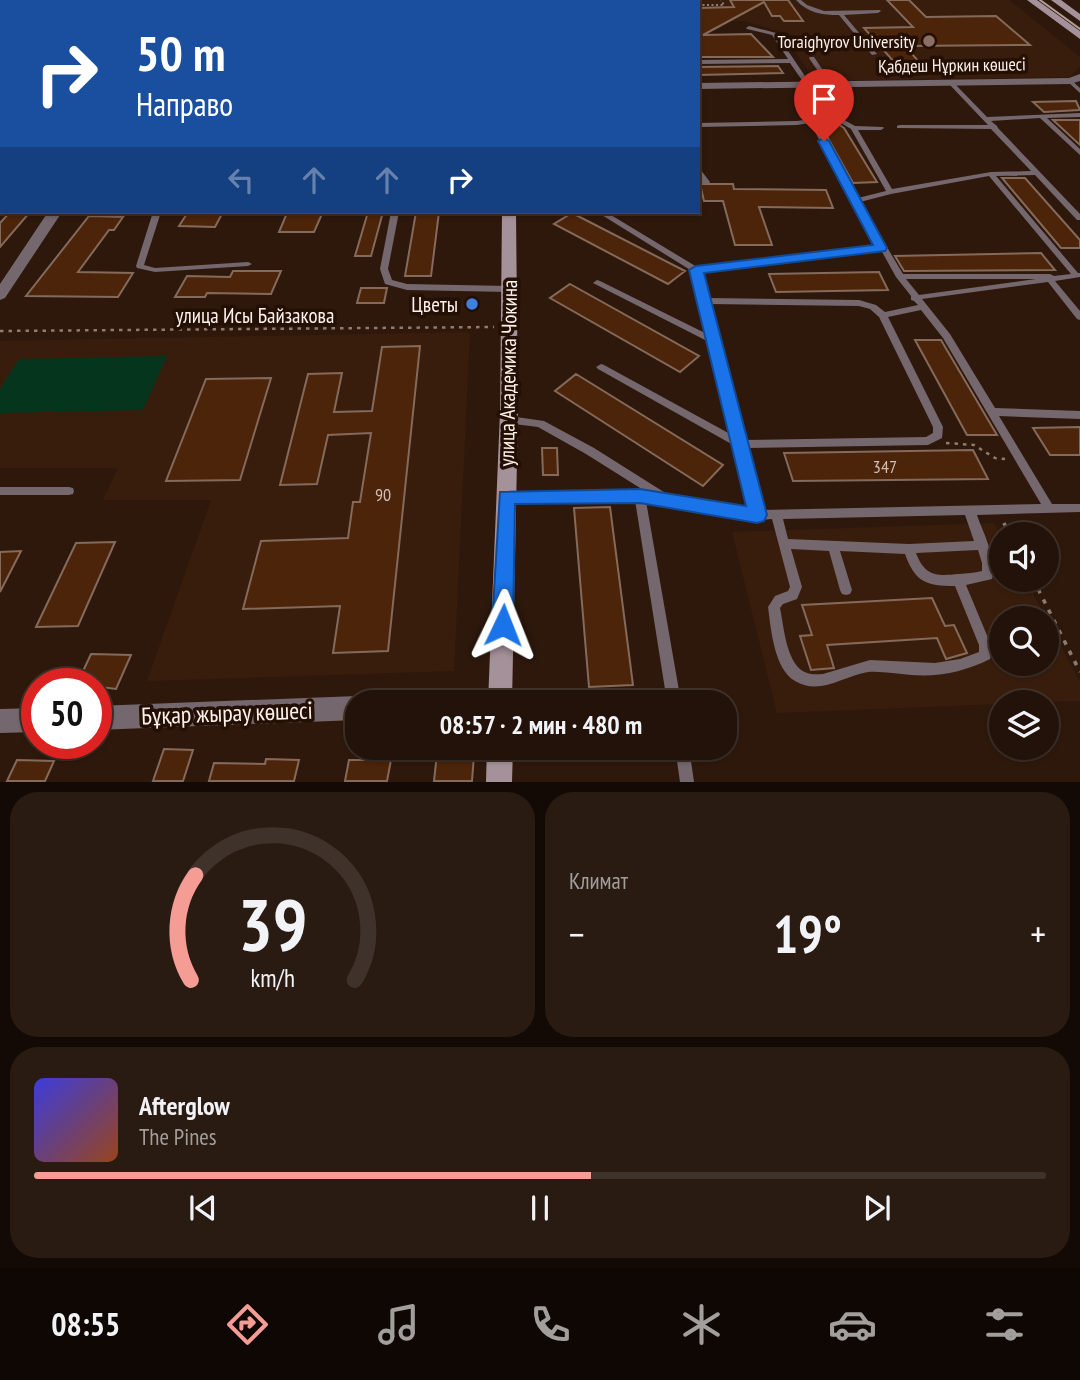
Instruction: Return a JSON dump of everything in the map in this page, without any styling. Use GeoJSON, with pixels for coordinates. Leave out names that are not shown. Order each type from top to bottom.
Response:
{"type":"FeatureCollection","features":[{"type":"Feature","properties":{"kind":"main road"},"geometry":{"type":"LineString","coordinates":[[1031,0],[1080,36]]}},
{"type":"Feature","properties":{"kind":"main road"},"geometry":{"type":"LineString","coordinates":[[1055,0],[1080,18]]}},
{"type":"Feature","properties":{"kind":"main road","name":"улица Академика Чокина"},"geometry":{"type":"LineString","coordinates":[[500,690],[509,421],[510,214]]}},
{"type":"Feature","properties":{"kind":"main road"},"geometry":{"type":"LineString","coordinates":[[499,782],[500,760]]}},
{"type":"Feature","properties":{"kind":"street","name":"Қабдеш Нұркин көшесі"},"geometry":{"type":"LineString","coordinates":[[700,86],[1075,79]]}},
{"type":"Feature","properties":{"kind":"street"},"geometry":{"type":"LineString","coordinates":[[0,295],[54,214]]}},
{"type":"Feature","properties":{"kind":"street","name":"Бұқар жырау көшесі"},"geometry":{"type":"LineString","coordinates":[[112,717],[345,708]]}},
{"type":"Feature","properties":{"kind":"street"},"geometry":{"type":"LineString","coordinates":[[0,721],[21,720]]}},
{"type":"Feature","properties":{"kind":"lane"},"geometry":{"type":"LineString","coordinates":[[798,0],[809,10],[878,11]]}},
{"type":"Feature","properties":{"kind":"lane"},"geometry":{"type":"LineString","coordinates":[[839,12],[874,54]]}},
{"type":"Feature","properties":{"kind":"lane"},"geometry":{"type":"LineString","coordinates":[[749,28],[774,34],[835,117],[854,128],[881,128]]}},
{"type":"Feature","properties":{"kind":"lane"},"geometry":{"type":"LineString","coordinates":[[812,58],[830,85]]}},
{"type":"Feature","properties":{"kind":"lane"},"geometry":{"type":"LineString","coordinates":[[700,62],[792,61]]}},
{"type":"Feature","properties":{"kind":"lane"},"geometry":{"type":"LineString","coordinates":[[1075,79],[1080,91]]}},
{"type":"Feature","properties":{"kind":"lane"},"geometry":{"type":"LineString","coordinates":[[951,83],[1078,215]]}},
{"type":"Feature","properties":{"kind":"lane"},"geometry":{"type":"LineString","coordinates":[[1042,116],[1080,153]]}},
{"type":"Feature","properties":{"kind":"lane"},"geometry":{"type":"LineString","coordinates":[[988,119],[1080,116]]}},
{"type":"Feature","properties":{"kind":"lane"},"geometry":{"type":"LineString","coordinates":[[700,125],[813,122],[835,117]]}},
{"type":"Feature","properties":{"kind":"lane"},"geometry":{"type":"LineString","coordinates":[[813,122],[881,248],[918,302],[947,336],[1049,509]]}},
{"type":"Feature","properties":{"kind":"lane"},"geometry":{"type":"LineString","coordinates":[[899,127],[995,127]]}},
{"type":"Feature","properties":{"kind":"lane"},"geometry":{"type":"LineString","coordinates":[[854,128],[890,192]]}},
{"type":"Feature","properties":{"kind":"lane"},"geometry":{"type":"LineString","coordinates":[[700,173],[706,182]]}},
{"type":"Feature","properties":{"kind":"lane"},"geometry":{"type":"LineString","coordinates":[[856,201],[890,192],[991,174],[1037,173]]}},
{"type":"Feature","properties":{"kind":"lane"},"geometry":{"type":"LineString","coordinates":[[991,174],[1074,276]]}},
{"type":"Feature","properties":{"kind":"lane"},"geometry":{"type":"LineString","coordinates":[[156,214],[140,266],[155,270],[248,264]]}},
{"type":"Feature","properties":{"kind":"lane"},"geometry":{"type":"LineString","coordinates":[[395,214],[384,269],[388,282],[407,287],[509,289]]}},
{"type":"Feature","properties":{"kind":"lane"},"geometry":{"type":"LineString","coordinates":[[604,214],[696,270],[881,248]]}},
{"type":"Feature","properties":{"kind":"lane"},"geometry":{"type":"LineString","coordinates":[[696,270],[757,515]]}},
{"type":"Feature","properties":{"kind":"lane"},"geometry":{"type":"LineString","coordinates":[[900,277],[1074,276]]}},
{"type":"Feature","properties":{"kind":"lane"},"geometry":{"type":"LineString","coordinates":[[883,315],[918,302],[1074,276]]}},
{"type":"Feature","properties":{"kind":"lane"},"geometry":{"type":"LineString","coordinates":[[1051,281],[1080,317]]}},
{"type":"Feature","properties":{"kind":"lane"},"geometry":{"type":"LineString","coordinates":[[597,283],[713,340]]}},
{"type":"Feature","properties":{"kind":"lane"},"geometry":{"type":"LineString","coordinates":[[601,367],[739,444],[929,441],[938,435],[938,427],[883,315],[873,307],[859,303],[704,301]]}},
{"type":"Feature","properties":{"kind":"lane"},"geometry":{"type":"LineString","coordinates":[[993,412],[1080,415]]}},
{"type":"Feature","properties":{"kind":"lane"},"geometry":{"type":"LineString","coordinates":[[509,421],[540,424],[590,450],[667,499]]}},
{"type":"Feature","properties":{"kind":"lane"},"geometry":{"type":"LineString","coordinates":[[0,491],[69,491]]}},
{"type":"Feature","properties":{"kind":"lane"},"geometry":{"type":"LineString","coordinates":[[506,497],[640,496],[757,515],[1080,508]]}},
{"type":"Feature","properties":{"kind":"lane"},"geometry":{"type":"LineString","coordinates":[[640,496],[672,690]]}},
{"type":"Feature","properties":{"kind":"lane"},"geometry":{"type":"LineString","coordinates":[[909,549],[920,573],[958,579],[988,575],[988,563],[970,512]]}},
{"type":"Feature","properties":{"kind":"lane"},"geometry":{"type":"LineString","coordinates":[[776,515],[796,587],[793,595],[779,600],[774,607],[793,670],[802,678],[817,681],[864,667],[917,669],[965,666],[985,655],[985,645],[958,579]]}},
{"type":"Feature","properties":{"kind":"lane"},"geometry":{"type":"LineString","coordinates":[[784,544],[909,549],[982,545]]}},
{"type":"Feature","properties":{"kind":"lane"},"geometry":{"type":"LineString","coordinates":[[833,546],[846,590]]}},
{"type":"Feature","properties":{"kind":"lane"},"geometry":{"type":"LineString","coordinates":[[684,760],[687,782]]}},
{"type":"Feature","properties":{"kind":"path"},"geometry":{"type":"LineString","coordinates":[[700,5],[724,5],[722,0]]}},
{"type":"Feature","properties":{"kind":"path","name":"улица Исы Байзакова"},"geometry":{"type":"LineString","coordinates":[[0,331],[510,327]]}},
{"type":"Feature","properties":{"kind":"path"},"geometry":{"type":"LineString","coordinates":[[929,441],[967,443],[1000,459],[1020,459]]}},
{"type":"Feature","properties":{"kind":"path"},"geometry":{"type":"LineString","coordinates":[[1040,592],[1080,672]]}},
{"type":"Feature","properties":{"kind":"shaded area","name":"Toraighyrov University"},"geometry":{"type":"Polygon","coordinates":[[[700,0],[1009,0],[1080,57],[1080,66],[1070,77],[814,81],[793,47],[801,47],[794,35],[744,21],[700,21],[700,0]]]}},
{"type":"Feature","properties":{"kind":"shaded area"},"geometry":{"type":"Polygon","coordinates":[[[470,332],[454,671],[147,681],[211,500],[103,500],[118,468],[0,468],[0,341],[470,332]]]}},
{"type":"Feature","properties":{"kind":"shaded area"},"geometry":{"type":"Polygon","coordinates":[[[989,523],[989,592],[1032,592],[1040,606],[989,606],[989,676],[1059,676],[1059,643],[1080,682],[1080,701],[1059,701],[1059,690],[989,690],[989,704],[777,713],[732,532],[989,523]]]}},
{"type":"Feature","properties":{"kind":"green space"},"geometry":{"type":"Polygon","coordinates":[[[167,356],[143,410],[0,413],[0,389],[19,359],[167,356]]]}},
{"type":"Feature","properties":{"kind":"building"},"geometry":{"type":"Polygon","coordinates":[[[730,0],[788,0],[803,21],[784,21],[780,16],[772,16],[764,2],[703,35],[751,34],[773,57],[700,57],[700,8],[734,7],[730,0]]]}},
{"type":"Feature","properties":{"kind":"building"},"geometry":{"type":"Polygon","coordinates":[[[887,0],[909,0],[926,17],[996,16],[1030,45],[905,46],[927,71],[902,71],[864,28],[913,27],[887,0]]]}},
{"type":"Feature","properties":{"kind":"building"},"geometry":{"type":"Polygon","coordinates":[[[778,66],[783,73],[700,75],[700,67],[778,66]]]}},
{"type":"Feature","properties":{"kind":"building"},"geometry":{"type":"Polygon","coordinates":[[[1076,101],[1080,110],[1044,112],[1033,102],[1076,101]]]}},
{"type":"Feature","properties":{"kind":"building"},"geometry":{"type":"Polygon","coordinates":[[[1053,120],[1080,120],[1080,145],[1053,120]]]}},
{"type":"Feature","properties":{"kind":"building"},"geometry":{"type":"Polygon","coordinates":[[[835,122],[844,128],[877,182],[853,183],[820,124],[835,122]]]}},
{"type":"Feature","properties":{"kind":"building"},"geometry":{"type":"Polygon","coordinates":[[[1002,178],[1025,178],[1080,240],[1080,248],[1061,248],[1002,178]]]}},
{"type":"Feature","properties":{"kind":"building"},"geometry":{"type":"Polygon","coordinates":[[[700,184],[733,184],[734,189],[826,190],[833,208],[759,207],[772,245],[735,245],[723,201],[704,201],[700,184]]]}},
{"type":"Feature","properties":{"kind":"building"},"geometry":{"type":"Polygon","coordinates":[[[8,214],[28,214],[0,247],[0,223],[8,214]]]}},
{"type":"Feature","properties":{"kind":"building"},"geometry":{"type":"Polygon","coordinates":[[[187,214],[222,214],[215,227],[179,226],[187,214]]]}},
{"type":"Feature","properties":{"kind":"building"},"geometry":{"type":"Polygon","coordinates":[[[287,214],[322,214],[314,232],[279,232],[287,214]]]}},
{"type":"Feature","properties":{"kind":"building"},"geometry":{"type":"Polygon","coordinates":[[[367,214],[382,214],[371,256],[355,256],[367,214]]]}},
{"type":"Feature","properties":{"kind":"building"},"geometry":{"type":"Polygon","coordinates":[[[416,214],[439,214],[431,276],[405,276],[416,214]]]}},
{"type":"Feature","properties":{"kind":"building"},"geometry":{"type":"Polygon","coordinates":[[[574,214],[685,271],[668,284],[554,224],[574,214]]]}},
{"type":"Feature","properties":{"kind":"building"},"geometry":{"type":"Polygon","coordinates":[[[89,216],[123,217],[114,230],[109,230],[78,272],[133,273],[118,297],[26,296],[89,216]]]}},
{"type":"Feature","properties":{"kind":"building"},"geometry":{"type":"Polygon","coordinates":[[[1041,253],[1055,270],[904,271],[895,256],[1041,253]]]}},
{"type":"Feature","properties":{"kind":"building"},"geometry":{"type":"Polygon","coordinates":[[[233,271],[281,271],[271,294],[207,293],[205,297],[175,297],[187,276],[230,277],[233,271]]]}},
{"type":"Feature","properties":{"kind":"building"},"geometry":{"type":"Polygon","coordinates":[[[879,272],[888,290],[776,292],[769,274],[879,272]]]}},
{"type":"Feature","properties":{"kind":"building"},"geometry":{"type":"Polygon","coordinates":[[[570,284],[699,356],[680,372],[550,298],[570,284]]]}},
{"type":"Feature","properties":{"kind":"building"},"geometry":{"type":"Polygon","coordinates":[[[361,288],[387,288],[384,303],[357,303],[361,288]]]}},
{"type":"Feature","properties":{"kind":"building"},"geometry":{"type":"Polygon","coordinates":[[[915,340],[941,340],[997,435],[967,435],[915,340]]]}},
{"type":"Feature","properties":{"kind":"building"},"geometry":{"type":"Polygon","coordinates":[[[420,346],[388,651],[333,653],[340,606],[243,609],[261,541],[348,538],[353,502],[360,502],[371,433],[328,435],[317,484],[280,485],[308,374],[342,373],[334,412],[372,411],[382,347],[420,346]]]}},
{"type":"Feature","properties":{"kind":"building"},"geometry":{"type":"Polygon","coordinates":[[[576,374],[723,465],[703,486],[555,391],[576,374]]]}},
{"type":"Feature","properties":{"kind":"building"},"geometry":{"type":"Polygon","coordinates":[[[271,378],[240,480],[166,481],[206,379],[271,378]]]}},
{"type":"Feature","properties":{"kind":"building"},"geometry":{"type":"Polygon","coordinates":[[[1080,427],[1080,455],[1050,455],[1033,428],[1080,427]]]}},
{"type":"Feature","properties":{"kind":"building"},"geometry":{"type":"Polygon","coordinates":[[[542,448],[557,448],[558,475],[543,475],[542,448]]]}},
{"type":"Feature","properties":{"kind":"building"},"geometry":{"type":"Polygon","coordinates":[[[973,450],[988,479],[793,481],[784,453],[973,450]]]}},
{"type":"Feature","properties":{"kind":"building"},"geometry":{"type":"Polygon","coordinates":[[[610,507],[633,685],[589,687],[574,508],[610,507]]]}},
{"type":"Feature","properties":{"kind":"building"},"geometry":{"type":"Polygon","coordinates":[[[115,542],[78,626],[36,627],[76,543],[115,542]]]}},
{"type":"Feature","properties":{"kind":"building"},"geometry":{"type":"Polygon","coordinates":[[[21,551],[0,592],[0,552],[21,551]]]}},
{"type":"Feature","properties":{"kind":"building"},"geometry":{"type":"Polygon","coordinates":[[[932,598],[945,626],[954,625],[967,653],[946,659],[937,638],[827,645],[834,668],[811,670],[800,636],[812,635],[802,605],[932,598]]]}},
{"type":"Feature","properties":{"kind":"building"},"geometry":{"type":"Polygon","coordinates":[[[91,654],[131,655],[116,689],[112,688],[112,668],[84,668],[91,654]]]}},
{"type":"Feature","properties":{"kind":"building"},"geometry":{"type":"Polygon","coordinates":[[[164,749],[193,750],[183,781],[153,781],[164,749]]]}},
{"type":"Feature","properties":{"kind":"building"},"geometry":{"type":"Polygon","coordinates":[[[266,759],[299,760],[294,781],[209,781],[214,763],[265,764],[266,759]]]}},
{"type":"Feature","properties":{"kind":"building"},"geometry":{"type":"Polygon","coordinates":[[[17,760],[54,761],[45,781],[7,781],[17,760]]]}},
{"type":"Feature","properties":{"kind":"building"},"geometry":{"type":"Polygon","coordinates":[[[349,760],[391,760],[387,781],[345,781],[349,760]]]}},
{"type":"Feature","properties":{"kind":"building"},"geometry":{"type":"Polygon","coordinates":[[[436,760],[474,760],[472,781],[434,781],[436,760]]]}},
{"type":"Feature","properties":{"kind":"tram line"},"geometry":{"type":"LineString","coordinates":[[1040,0],[1080,29]]}},
{"type":"Feature","properties":{"kind":"place","name":"Toraighyrov University"},"geometry":{"type":"Point","coordinates":[929,41]}},
{"type":"Feature","properties":{"kind":"place","name":"Цветы"},"geometry":{"type":"Point","coordinates":[472,304]}},
{"type":"Feature","properties":{"kind":"route"},"geometry":{"type":"LineString","coordinates":[[503,625],[506,497],[640,496],[757,515],[696,270],[881,248],[824,141]]}}]}
